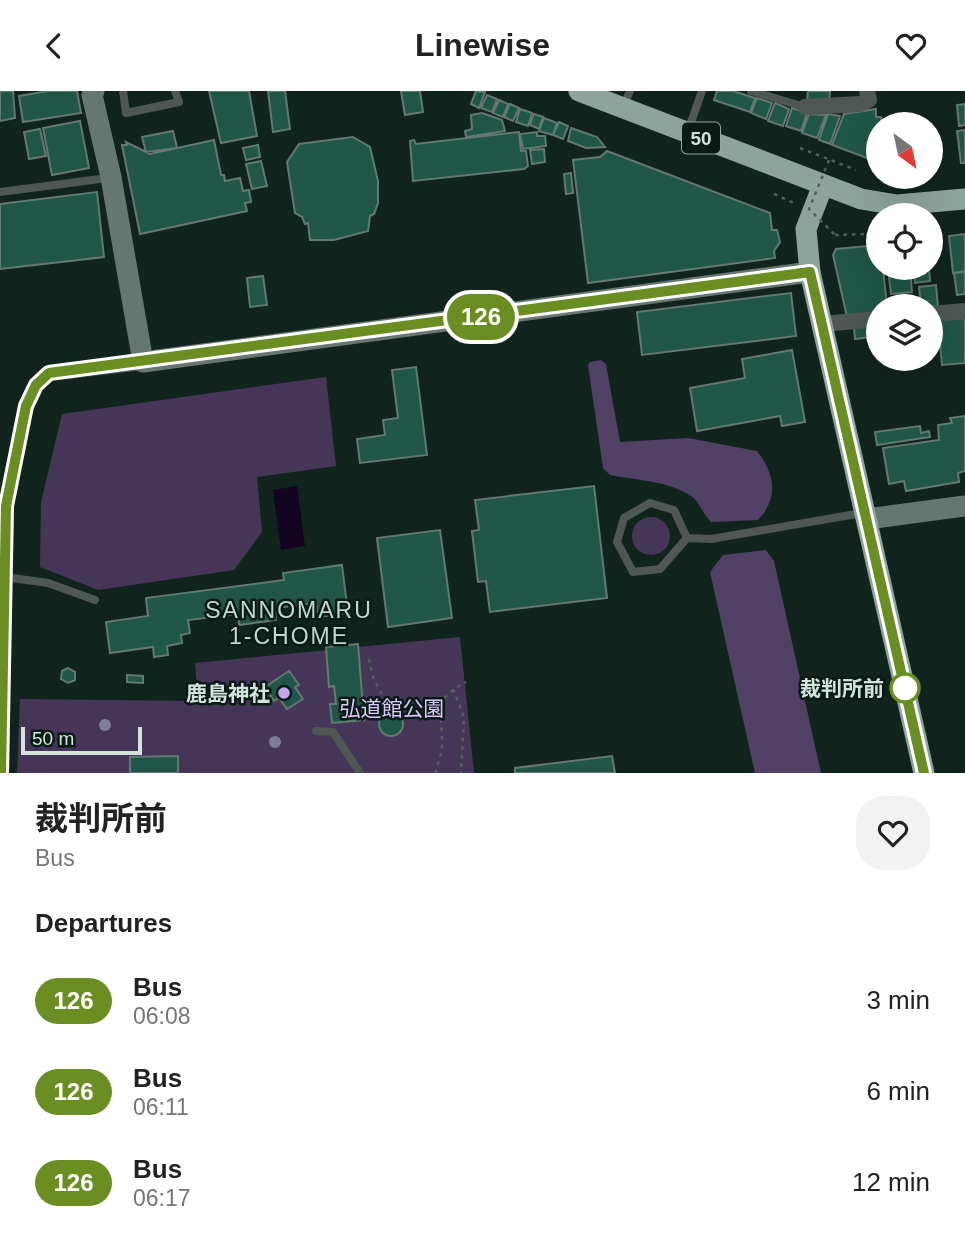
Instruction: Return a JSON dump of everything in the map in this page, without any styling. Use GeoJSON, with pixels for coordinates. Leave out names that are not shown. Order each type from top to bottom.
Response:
{"type":"FeatureCollection","features":[{"type":"Feature","properties":{"kind":"highway","name":"50"},"geometry":{"type":"LineString","coordinates":[[579,91],[627,99],[687,132],[861,199],[897,205],[965,199]]}},
{"type":"Feature","properties":{"kind":"highway"},"geometry":{"type":"LineString","coordinates":[[823,185],[806,229],[810,272],[924,773]]}},
{"type":"Feature","properties":{"kind":"street"},"geometry":{"type":"LineString","coordinates":[[94,91],[143,362]]}},
{"type":"Feature","properties":{"kind":"street"},"geometry":{"type":"LineString","coordinates":[[805,107],[860,104],[868,95]]}},
{"type":"Feature","properties":{"kind":"street"},"geometry":{"type":"LineString","coordinates":[[1,773],[6,506],[26,406],[36,385],[49,373],[810,272]]}},
{"type":"Feature","properties":{"kind":"street"},"geometry":{"type":"LineString","coordinates":[[943,313],[965,311]]}},
{"type":"Feature","properties":{"kind":"street"},"geometry":{"type":"LineString","coordinates":[[822,324],[866,320]]}},
{"type":"Feature","properties":{"kind":"street"},"geometry":{"type":"LineString","coordinates":[[866,516],[965,506]]}},
{"type":"Feature","properties":{"kind":"lane"},"geometry":{"type":"LineString","coordinates":[[123,91],[126,113],[179,102],[175,91]]}},
{"type":"Feature","properties":{"kind":"lane"},"geometry":{"type":"LineString","coordinates":[[687,132],[702,91]]}},
{"type":"Feature","properties":{"kind":"lane"},"geometry":{"type":"LineString","coordinates":[[751,91],[805,107]]}},
{"type":"Feature","properties":{"kind":"lane"},"geometry":{"type":"LineString","coordinates":[[0,192],[111,177]]}},
{"type":"Feature","properties":{"kind":"lane"},"geometry":{"type":"LineString","coordinates":[[650,503],[674,510],[687,538],[660,569],[632,572],[618,542],[624,518],[650,503]]}},
{"type":"Feature","properties":{"kind":"lane"},"geometry":{"type":"LineString","coordinates":[[687,538],[711,539],[866,516]]}},
{"type":"Feature","properties":{"kind":"lane"},"geometry":{"type":"LineString","coordinates":[[5,577],[48,583],[95,600]]}},
{"type":"Feature","properties":{"kind":"lane"},"geometry":{"type":"LineString","coordinates":[[316,731],[333,732],[360,773]]}},
{"type":"Feature","properties":{"kind":"path"},"geometry":{"type":"LineString","coordinates":[[800,148],[856,170]]}},
{"type":"Feature","properties":{"kind":"path"},"geometry":{"type":"LineString","coordinates":[[829,160],[809,209],[835,235],[866,234]]}},
{"type":"Feature","properties":{"kind":"path"},"geometry":{"type":"LineString","coordinates":[[774,194],[797,204]]}},
{"type":"Feature","properties":{"kind":"path"},"geometry":{"type":"LineString","coordinates":[[369,659],[373,677],[386,703]]}},
{"type":"Feature","properties":{"kind":"path"},"geometry":{"type":"LineString","coordinates":[[436,773],[442,742],[441,708],[445,694],[466,682]]}},
{"type":"Feature","properties":{"kind":"path"},"geometry":{"type":"LineString","coordinates":[[453,689],[464,717],[461,773]]}},
{"type":"Feature","properties":{"kind":"path"},"geometry":{"type":"LineString","coordinates":[[401,708],[441,708]]}},
{"type":"Feature","properties":{"kind":"green space"},"geometry":{"type":"Polygon","coordinates":[[[326,377],[336,466],[257,477],[262,532],[234,570],[98,590],[40,567],[41,502],[62,414],[326,377]]]}},
{"type":"Feature","properties":{"kind":"green space"},"geometry":{"type":"Polygon","coordinates":[[[651,517],[664,523],[670,536],[664,549],[651,555],[638,549],[632,536],[638,523],[651,517]]]}},
{"type":"Feature","properties":{"kind":"green space","name":"弘道館公園"},"geometry":{"type":"Polygon","coordinates":[[[460,637],[474,773],[17,773],[20,699],[198,701],[195,663],[460,637]]]}},
{"type":"Feature","properties":{"kind":"shaded area"},"geometry":{"type":"Polygon","coordinates":[[[601,360],[606,364],[620,442],[688,438],[757,451],[768,468],[772,486],[769,503],[758,520],[711,522],[694,498],[682,491],[662,484],[610,475],[603,468],[588,365],[601,360]]]}},
{"type":"Feature","properties":{"kind":"shaded area"},"geometry":{"type":"Polygon","coordinates":[[[297,486],[305,546],[281,550],[273,490],[297,486]]]}},
{"type":"Feature","properties":{"kind":"shaded area"},"geometry":{"type":"Polygon","coordinates":[[[766,550],[774,561],[821,773],[755,773],[710,572],[723,555],[766,550]]]}},
{"type":"Feature","properties":{"kind":"building"},"geometry":{"type":"Polygon","coordinates":[[[0,91],[13,91],[15,118],[0,121],[0,91]]]}},
{"type":"Feature","properties":{"kind":"building"},"geometry":{"type":"Polygon","coordinates":[[[48,91],[77,91],[81,113],[23,122],[19,96],[48,91]]]}},
{"type":"Feature","properties":{"kind":"building"},"geometry":{"type":"Polygon","coordinates":[[[209,91],[249,91],[257,136],[221,143],[209,91]]]}},
{"type":"Feature","properties":{"kind":"building"},"geometry":{"type":"Polygon","coordinates":[[[268,91],[285,91],[290,129],[273,132],[268,91]]]}},
{"type":"Feature","properties":{"kind":"building"},"geometry":{"type":"Polygon","coordinates":[[[401,91],[420,91],[423,112],[405,115],[401,91]]]}},
{"type":"Feature","properties":{"kind":"building"},"geometry":{"type":"Polygon","coordinates":[[[476,91],[485,92],[479,108],[471,104],[476,91]]]}},
{"type":"Feature","properties":{"kind":"building"},"geometry":{"type":"Polygon","coordinates":[[[717,91],[733,91],[755,98],[750,112],[714,100],[717,91]]]}},
{"type":"Feature","properties":{"kind":"building"},"geometry":{"type":"Polygon","coordinates":[[[808,91],[830,91],[829,102],[807,101],[808,91]]]}},
{"type":"Feature","properties":{"kind":"building"},"geometry":{"type":"Polygon","coordinates":[[[487,95],[497,99],[492,112],[481,108],[487,95]]]}},
{"type":"Feature","properties":{"kind":"building"},"geometry":{"type":"Polygon","coordinates":[[[757,98],[772,103],[766,119],[751,113],[757,98]]]}},
{"type":"Feature","properties":{"kind":"building"},"geometry":{"type":"Polygon","coordinates":[[[499,100],[508,104],[503,117],[493,113],[499,100]]]}},
{"type":"Feature","properties":{"kind":"building"},"geometry":{"type":"Polygon","coordinates":[[[775,103],[789,109],[783,126],[768,121],[775,103]]]}},
{"type":"Feature","properties":{"kind":"building"},"geometry":{"type":"Polygon","coordinates":[[[510,104],[519,108],[513,121],[504,117],[510,104]]]}},
{"type":"Feature","properties":{"kind":"building"},"geometry":{"type":"Polygon","coordinates":[[[965,104],[965,125],[959,126],[957,105],[965,104]]]}},
{"type":"Feature","properties":{"kind":"building"},"geometry":{"type":"Polygon","coordinates":[[[792,108],[807,113],[801,131],[786,126],[792,108]]]}},
{"type":"Feature","properties":{"kind":"building"},"geometry":{"type":"Polygon","coordinates":[[[520,109],[532,113],[528,126],[516,122],[520,109]]]}},
{"type":"Feature","properties":{"kind":"building"},"geometry":{"type":"Polygon","coordinates":[[[876,109],[876,112],[866,112],[866,158],[832,145],[844,114],[876,109]]]}},
{"type":"Feature","properties":{"kind":"building"},"geometry":{"type":"Polygon","coordinates":[[[482,113],[502,120],[505,131],[466,137],[465,131],[472,129],[471,115],[482,113]]]}},
{"type":"Feature","properties":{"kind":"building"},"geometry":{"type":"Polygon","coordinates":[[[534,114],[543,117],[539,129],[530,125],[534,114]]]}},
{"type":"Feature","properties":{"kind":"building"},"geometry":{"type":"Polygon","coordinates":[[[809,114],[826,115],[817,138],[802,133],[809,114]]]}},
{"type":"Feature","properties":{"kind":"building"},"geometry":{"type":"Polygon","coordinates":[[[828,114],[840,116],[830,144],[819,140],[828,114]]]}},
{"type":"Feature","properties":{"kind":"building"},"geometry":{"type":"Polygon","coordinates":[[[544,118],[557,123],[553,135],[539,131],[544,118]]]}},
{"type":"Feature","properties":{"kind":"building"},"geometry":{"type":"Polygon","coordinates":[[[80,121],[89,168],[52,175],[43,128],[80,121]]]}},
{"type":"Feature","properties":{"kind":"building"},"geometry":{"type":"Polygon","coordinates":[[[559,122],[568,126],[563,139],[553,135],[559,122]]]}},
{"type":"Feature","properties":{"kind":"building"},"geometry":{"type":"Polygon","coordinates":[[[571,128],[597,137],[605,147],[586,148],[568,141],[571,128]]]}},
{"type":"Feature","properties":{"kind":"building"},"geometry":{"type":"Polygon","coordinates":[[[40,129],[46,156],[29,159],[24,132],[40,129]]]}},
{"type":"Feature","properties":{"kind":"building"},"geometry":{"type":"Polygon","coordinates":[[[965,130],[965,163],[961,163],[957,131],[965,130]]]}},
{"type":"Feature","properties":{"kind":"building"},"geometry":{"type":"Polygon","coordinates":[[[173,131],[177,148],[146,152],[142,137],[173,131]]]}},
{"type":"Feature","properties":{"kind":"building"},"geometry":{"type":"Polygon","coordinates":[[[519,132],[521,151],[526,151],[528,166],[524,169],[413,181],[410,141],[414,140],[416,144],[519,132]]]}},
{"type":"Feature","properties":{"kind":"building"},"geometry":{"type":"Polygon","coordinates":[[[537,132],[537,136],[545,136],[546,146],[523,149],[520,134],[537,132]]]}},
{"type":"Feature","properties":{"kind":"building"},"geometry":{"type":"Polygon","coordinates":[[[353,137],[370,147],[378,181],[378,203],[374,214],[370,216],[368,231],[334,240],[310,240],[308,223],[305,224],[302,217],[295,213],[287,162],[299,144],[353,137]]]}},
{"type":"Feature","properties":{"kind":"building"},"geometry":{"type":"Polygon","coordinates":[[[214,140],[221,175],[224,175],[225,181],[240,178],[243,191],[249,190],[251,202],[245,203],[247,211],[140,234],[122,145],[127,145],[126,142],[150,154],[214,140]]]}},
{"type":"Feature","properties":{"kind":"building"},"geometry":{"type":"Polygon","coordinates":[[[258,145],[260,157],[246,160],[243,148],[258,145]]]}},
{"type":"Feature","properties":{"kind":"building"},"geometry":{"type":"Polygon","coordinates":[[[544,149],[545,162],[532,164],[530,150],[544,149]]]}},
{"type":"Feature","properties":{"kind":"building"},"geometry":{"type":"Polygon","coordinates":[[[607,151],[770,213],[772,230],[777,230],[780,242],[774,251],[775,258],[588,283],[573,160],[600,157],[607,151]]]}},
{"type":"Feature","properties":{"kind":"building"},"geometry":{"type":"Polygon","coordinates":[[[261,161],[267,186],[252,189],[246,164],[261,161]]]}},
{"type":"Feature","properties":{"kind":"building"},"geometry":{"type":"Polygon","coordinates":[[[571,173],[573,193],[566,194],[564,174],[571,173]]]}},
{"type":"Feature","properties":{"kind":"building"},"geometry":{"type":"Polygon","coordinates":[[[97,192],[104,257],[0,269],[0,204],[97,192]]]}},
{"type":"Feature","properties":{"kind":"building"},"geometry":{"type":"Polygon","coordinates":[[[965,234],[965,271],[953,273],[949,236],[965,234]]]}},
{"type":"Feature","properties":{"kind":"building"},"geometry":{"type":"Polygon","coordinates":[[[866,246],[866,280],[884,280],[886,294],[866,294],[866,315],[847,317],[833,255],[836,249],[866,246]]]}},
{"type":"Feature","properties":{"kind":"building"},"geometry":{"type":"Polygon","coordinates":[[[965,272],[965,294],[957,295],[954,273],[965,272]]]}},
{"type":"Feature","properties":{"kind":"building"},"geometry":{"type":"Polygon","coordinates":[[[263,276],[267,305],[250,307],[247,278],[263,276]]]}},
{"type":"Feature","properties":{"kind":"building"},"geometry":{"type":"Polygon","coordinates":[[[889,280],[911,280],[912,292],[891,294],[889,280]]]}},
{"type":"Feature","properties":{"kind":"building"},"geometry":{"type":"Polygon","coordinates":[[[936,285],[937,294],[920,294],[919,287],[936,285]]]}},
{"type":"Feature","properties":{"kind":"building"},"geometry":{"type":"Polygon","coordinates":[[[791,293],[796,336],[642,355],[637,312],[791,293]]]}},
{"type":"Feature","properties":{"kind":"building"},"geometry":{"type":"Polygon","coordinates":[[[965,318],[965,363],[943,365],[943,320],[965,318]]]}},
{"type":"Feature","properties":{"kind":"building"},"geometry":{"type":"Polygon","coordinates":[[[866,326],[866,338],[855,339],[854,327],[866,326]]]}},
{"type":"Feature","properties":{"kind":"building"},"geometry":{"type":"Polygon","coordinates":[[[792,350],[805,422],[782,426],[780,416],[697,431],[690,388],[745,378],[742,359],[792,350]]]}},
{"type":"Feature","properties":{"kind":"building"},"geometry":{"type":"Polygon","coordinates":[[[416,367],[427,455],[360,463],[357,439],[385,435],[383,420],[398,418],[392,370],[416,367]]]}},
{"type":"Feature","properties":{"kind":"building"},"geometry":{"type":"Polygon","coordinates":[[[965,416],[965,471],[958,473],[959,482],[906,491],[904,481],[889,484],[883,448],[939,440],[938,425],[952,423],[950,418],[965,416]]]}},
{"type":"Feature","properties":{"kind":"building"},"geometry":{"type":"Polygon","coordinates":[[[920,426],[921,433],[929,431],[930,437],[877,445],[875,432],[920,426]]]}},
{"type":"Feature","properties":{"kind":"building"},"geometry":{"type":"Polygon","coordinates":[[[594,486],[607,598],[490,612],[486,581],[478,582],[472,531],[479,530],[475,500],[594,486]]]}},
{"type":"Feature","properties":{"kind":"building"},"geometry":{"type":"Polygon","coordinates":[[[440,530],[452,618],[388,627],[377,538],[440,530]]]}},
{"type":"Feature","properties":{"kind":"building"},"geometry":{"type":"Polygon","coordinates":[[[342,565],[348,613],[318,617],[316,603],[275,608],[276,620],[239,625],[238,614],[188,620],[190,633],[181,635],[182,643],[167,646],[168,655],[154,657],[153,647],[110,653],[106,622],[148,616],[146,598],[284,580],[283,573],[342,565]]]}},
{"type":"Feature","properties":{"kind":"building"},"geometry":{"type":"Polygon","coordinates":[[[358,644],[364,720],[332,723],[330,704],[336,704],[334,686],[329,687],[326,647],[358,644]]]}},
{"type":"Feature","properties":{"kind":"building"},"geometry":{"type":"Polygon","coordinates":[[[68,668],[75,672],[75,680],[68,683],[61,679],[62,671],[68,668]]]}},
{"type":"Feature","properties":{"kind":"building","name":"鹿島神社"},"geometry":{"type":"Polygon","coordinates":[[[289,671],[299,685],[295,687],[303,699],[287,709],[279,698],[274,701],[265,687],[289,671]]]}},
{"type":"Feature","properties":{"kind":"building"},"geometry":{"type":"Polygon","coordinates":[[[127,675],[143,676],[143,683],[127,682],[127,675]]]}},
{"type":"Feature","properties":{"kind":"building"},"geometry":{"type":"Polygon","coordinates":[[[386,712],[396,712],[403,719],[403,729],[396,736],[386,736],[379,729],[379,719],[386,712]]]}},
{"type":"Feature","properties":{"kind":"building"},"geometry":{"type":"Polygon","coordinates":[[[178,756],[178,773],[130,773],[130,757],[178,756]]]}},
{"type":"Feature","properties":{"kind":"building"},"geometry":{"type":"Polygon","coordinates":[[[612,756],[615,773],[515,773],[515,768],[612,756]]]}},
{"type":"Feature","properties":{"kind":"bus line","name":"126"},"geometry":{"type":"LineString","coordinates":[[1,773],[6,506],[26,406],[36,385],[49,373],[810,272],[924,773]]}},
{"type":"Feature","properties":{"kind":"place","name":"裁判所前"},"geometry":{"type":"Point","coordinates":[905,688]}},
{"type":"Feature","properties":{"kind":"place","name":"鹿島神社"},"geometry":{"type":"Point","coordinates":[284,693]}},
{"type":"Feature","properties":{"kind":"district","name":"SANNOMARU 1-CHOME"},"geometry":{"type":"Point","coordinates":[289,623]}}]}
